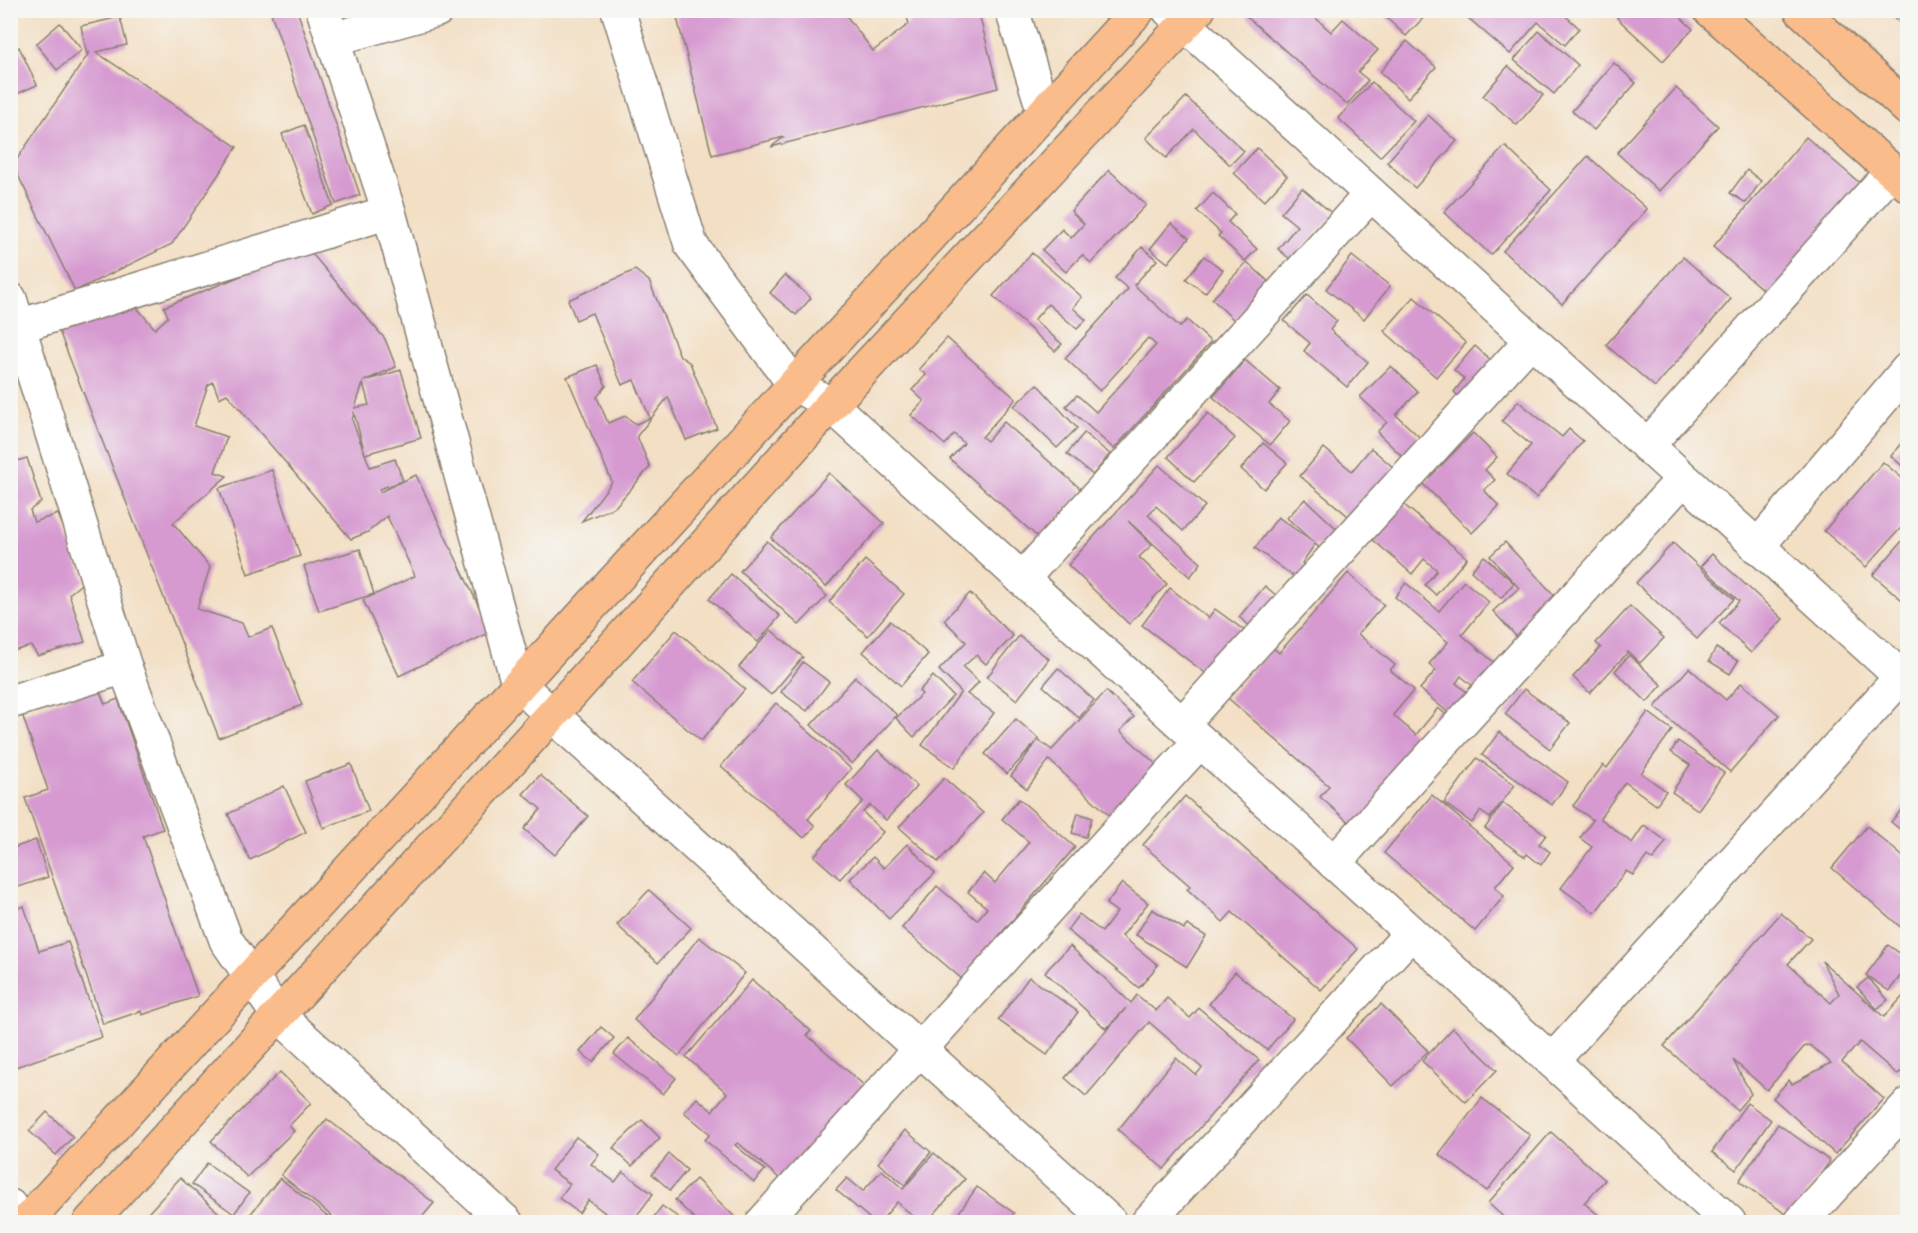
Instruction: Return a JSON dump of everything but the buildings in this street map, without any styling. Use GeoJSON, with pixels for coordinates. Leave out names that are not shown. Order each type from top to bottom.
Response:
{"type":"FeatureCollection","features":[{"type":"Feature","properties":{"kind":"main road"},"geometry":{"type":"LineString","coordinates":[[26,1222],[1138,10]]}},
{"type":"Feature","properties":{"kind":"main road"},"geometry":{"type":"LineString","coordinates":[[1710,10],[1900,178]]}},
{"type":"Feature","properties":{"kind":"main road"},"geometry":{"type":"LineString","coordinates":[[1801,10],[1908,109]]}},
{"type":"Feature","properties":{"kind":"main road"},"geometry":{"type":"LineString","coordinates":[[90,1222],[552,715],[1184,15]]}},
{"type":"Feature","properties":{"kind":"street"},"geometry":{"type":"LineString","coordinates":[[437,10],[328,25],[389,212],[518,684],[1110,1222]]}},
{"type":"Feature","properties":{"kind":"street"},"geometry":{"type":"LineString","coordinates":[[618,10],[691,245],[794,383],[831,405],[1729,1222]]}},
{"type":"Feature","properties":{"kind":"street"},"geometry":{"type":"LineString","coordinates":[[1012,10],[1044,112]]}},
{"type":"Feature","properties":{"kind":"street"},"geometry":{"type":"LineString","coordinates":[[1184,15],[1371,194],[1904,680],[1552,1061]]}},
{"type":"Feature","properties":{"kind":"street"},"geometry":{"type":"LineString","coordinates":[[1647,446],[1900,178]]}},
{"type":"Feature","properties":{"kind":"street"},"geometry":{"type":"LineString","coordinates":[[1022,579],[1371,194]]}},
{"type":"Feature","properties":{"kind":"street"},"geometry":{"type":"LineString","coordinates":[[389,212],[15,313],[125,668],[226,940],[250,978],[278,1015],[500,1220]]}},
{"type":"Feature","properties":{"kind":"street"},"geometry":{"type":"LineString","coordinates":[[763,1222],[920,1050],[1531,340]]}},
{"type":"Feature","properties":{"kind":"street"},"geometry":{"type":"LineString","coordinates":[[1757,546],[1908,369]]}},
{"type":"Feature","properties":{"kind":"street"},"geometry":{"type":"LineString","coordinates":[[1334,863],[1683,479]]}},
{"type":"Feature","properties":{"kind":"street"},"geometry":{"type":"LineString","coordinates":[[10,702],[125,668]]}},
{"type":"Feature","properties":{"kind":"street"},"geometry":{"type":"LineString","coordinates":[[1148,1222],[1411,933]]}},
{"type":"Feature","properties":{"kind":"street"},"geometry":{"type":"LineString","coordinates":[[1801,1222],[1908,1105]]}},
{"type":"Feature","properties":{"kind":"street"},"geometry":{"type":"LineString","coordinates":[[10,1206],[16,1222]]}}]}
